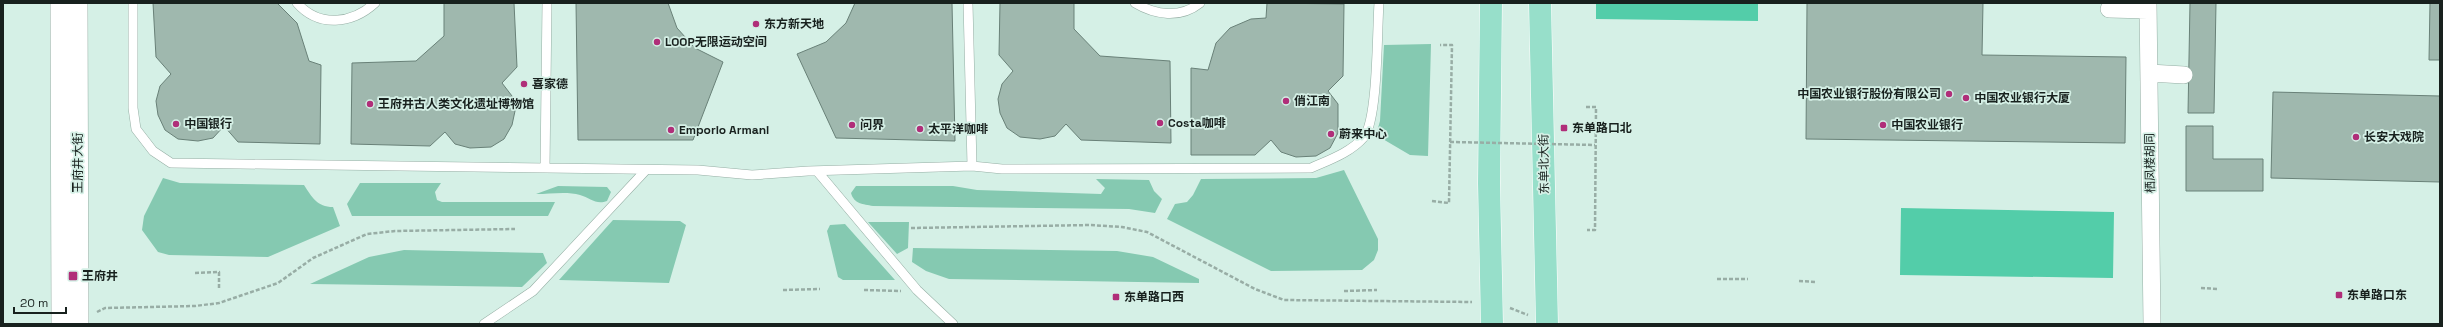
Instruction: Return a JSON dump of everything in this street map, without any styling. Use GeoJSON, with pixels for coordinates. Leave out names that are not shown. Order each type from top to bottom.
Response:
{"type":"FeatureCollection","features":[{"type":"Feature","properties":{"kind":"main road"},"geometry":{"type":"LineString","coordinates":[[1491,3],[1489,183],[1492,324]]}},
{"type":"Feature","properties":{"kind":"main road","name":"东单北大街"},"geometry":{"type":"LineString","coordinates":[[1540,3],[1541,322]]}},
{"type":"Feature","properties":{"kind":"street","name":"王府井大街"},"geometry":{"type":"LineString","coordinates":[[61,3],[73,323]]}},
{"type":"Feature","properties":{"kind":"street","name":"王府井大街"},"geometry":{"type":"LineString","coordinates":[[73,323],[77,3]]}},
{"type":"Feature","properties":{"kind":"street"},"geometry":{"type":"LineString","coordinates":[[2109,9],[2148,6]]}},
{"type":"Feature","properties":{"kind":"street","name":"栖凤楼胡同"},"geometry":{"type":"LineString","coordinates":[[2148,6],[2152,324]]}},
{"type":"Feature","properties":{"kind":"street"},"geometry":{"type":"LineString","coordinates":[[2149,73],[2184,75]]}},
{"type":"Feature","properties":{"kind":"lane"},"geometry":{"type":"LineString","coordinates":[[133,3],[133,108],[136,129],[153,151],[171,162],[698,170],[752,175],[817,171],[972,166],[1002,169],[1311,168],[1346,152],[1364,136],[1373,110],[1378,3]]}},
{"type":"Feature","properties":{"kind":"lane"},"geometry":{"type":"LineString","coordinates":[[297,3],[303,10],[317,18],[333,21],[350,20],[364,13],[375,3]]}},
{"type":"Feature","properties":{"kind":"lane"},"geometry":{"type":"LineString","coordinates":[[545,168],[547,3]]}},
{"type":"Feature","properties":{"kind":"lane"},"geometry":{"type":"LineString","coordinates":[[968,3],[972,166]]}},
{"type":"Feature","properties":{"kind":"lane"},"geometry":{"type":"LineString","coordinates":[[1135,3],[1148,10],[1165,14],[1182,12],[1200,3]]}},
{"type":"Feature","properties":{"kind":"lane"},"geometry":{"type":"LineString","coordinates":[[484,324],[533,291],[646,170]]}},
{"type":"Feature","properties":{"kind":"lane"},"geometry":{"type":"LineString","coordinates":[[817,171],[917,290],[953,324]]}},
{"type":"Feature","properties":{"kind":"path"},"geometry":{"type":"LineString","coordinates":[[1432,201],[1449,202],[1452,45],[1440,45]]}},
{"type":"Feature","properties":{"kind":"path"},"geometry":{"type":"LineString","coordinates":[[1586,107],[1596,107],[1595,230],[1587,230]]}},
{"type":"Feature","properties":{"kind":"path"},"geometry":{"type":"LineString","coordinates":[[1450,142],[1595,145]]}},
{"type":"Feature","properties":{"kind":"path"},"geometry":{"type":"LineString","coordinates":[[911,228],[1090,225],[1122,227],[1147,232],[1255,289],[1284,300],[1492,302],[1529,315],[1541,322]]}},
{"type":"Feature","properties":{"kind":"path"},"geometry":{"type":"LineString","coordinates":[[73,323],[106,308],[195,306],[219,303],[278,283],[313,258],[340,244],[367,234],[395,230],[515,230]]}},
{"type":"Feature","properties":{"kind":"path"},"geometry":{"type":"LineString","coordinates":[[195,273],[219,272],[219,290]]}},
{"type":"Feature","properties":{"kind":"path"},"geometry":{"type":"LineString","coordinates":[[1717,279],[1748,279]]}},
{"type":"Feature","properties":{"kind":"path"},"geometry":{"type":"LineString","coordinates":[[1799,281],[1817,282]]}},
{"type":"Feature","properties":{"kind":"path"},"geometry":{"type":"LineString","coordinates":[[2201,288],[2218,289]]}},
{"type":"Feature","properties":{"kind":"path"},"geometry":{"type":"LineString","coordinates":[[783,290],[820,289]]}},
{"type":"Feature","properties":{"kind":"path"},"geometry":{"type":"LineString","coordinates":[[864,290],[899,291]]}},
{"type":"Feature","properties":{"kind":"path"},"geometry":{"type":"LineString","coordinates":[[1344,291],[1377,290]]}},
{"type":"Feature","properties":{"kind":"green space"},"geometry":{"type":"Polygon","coordinates":[[[1596,3],[1758,3],[1758,21],[1596,19],[1596,3]]]}},
{"type":"Feature","properties":{"kind":"green space"},"geometry":{"type":"Polygon","coordinates":[[[1431,44],[1428,156],[1410,155],[1376,135],[1380,121],[1384,45],[1431,44]]]}},
{"type":"Feature","properties":{"kind":"green space"},"geometry":{"type":"Polygon","coordinates":[[[1344,170],[1378,239],[1378,250],[1374,260],[1362,270],[1271,271],[1167,219],[1175,204],[1187,202],[1193,195],[1201,179],[1316,178],[1344,170]]]}},
{"type":"Feature","properties":{"kind":"green space"},"geometry":{"type":"Polygon","coordinates":[[[163,178],[180,183],[304,185],[312,197],[319,203],[327,207],[333,207],[340,226],[268,257],[169,255],[158,252],[142,230],[144,216],[163,178]]]}},
{"type":"Feature","properties":{"kind":"green space"},"geometry":{"type":"Polygon","coordinates":[[[1096,179],[1149,180],[1154,191],[1162,199],[1155,213],[1129,209],[873,206],[862,204],[852,197],[851,193],[856,186],[953,186],[977,190],[1101,194],[1105,188],[1096,179]]]}},
{"type":"Feature","properties":{"kind":"green space"},"geometry":{"type":"Polygon","coordinates":[[[360,183],[441,183],[435,192],[437,200],[442,202],[555,202],[548,216],[352,216],[347,204],[360,183]]]}},
{"type":"Feature","properties":{"kind":"green space"},"geometry":{"type":"Polygon","coordinates":[[[558,186],[607,187],[611,192],[607,201],[603,202],[593,201],[584,196],[575,194],[536,194],[558,186]]]}},
{"type":"Feature","properties":{"kind":"green space"},"geometry":{"type":"Polygon","coordinates":[[[1901,208],[2114,212],[2113,278],[1900,275],[1901,208]]]}},
{"type":"Feature","properties":{"kind":"green space"},"geometry":{"type":"Polygon","coordinates":[[[613,220],[680,221],[686,225],[669,283],[559,280],[613,220]]]}},
{"type":"Feature","properties":{"kind":"green space"},"geometry":{"type":"Polygon","coordinates":[[[868,222],[909,222],[908,248],[897,254],[868,222]]]}},
{"type":"Feature","properties":{"kind":"green space"},"geometry":{"type":"Polygon","coordinates":[[[845,224],[895,280],[843,280],[838,277],[827,231],[830,225],[845,224]]]}},
{"type":"Feature","properties":{"kind":"green space"},"geometry":{"type":"Polygon","coordinates":[[[913,248],[1117,251],[1153,257],[1199,279],[1199,283],[949,279],[926,271],[912,262],[913,248]]]}},
{"type":"Feature","properties":{"kind":"green space"},"geometry":{"type":"Polygon","coordinates":[[[404,250],[543,253],[547,263],[522,287],[310,284],[369,257],[404,250]]]}},
{"type":"Feature","properties":{"kind":"building"},"geometry":{"type":"Polygon","coordinates":[[[153,3],[277,3],[297,23],[309,61],[321,65],[320,144],[238,142],[224,126],[213,138],[198,141],[178,139],[165,130],[158,115],[156,101],[160,86],[171,74],[156,57],[153,3]]]}},
{"type":"Feature","properties":{"kind":"building"},"geometry":{"type":"Polygon","coordinates":[[[444,3],[514,3],[517,67],[502,83],[512,96],[515,111],[512,125],[504,139],[491,147],[470,148],[455,144],[445,132],[430,146],[351,144],[352,63],[416,61],[444,36],[444,3]]]}},
{"type":"Feature","properties":{"kind":"building"},"geometry":{"type":"Polygon","coordinates":[[[576,3],[668,3],[677,28],[695,48],[723,62],[693,140],[578,140],[576,3]]]}},
{"type":"Feature","properties":{"kind":"building"},"geometry":{"type":"Polygon","coordinates":[[[855,3],[952,3],[955,141],[836,138],[797,54],[826,42],[846,23],[855,3]]]}},
{"type":"Feature","properties":{"kind":"building"},"geometry":{"type":"Polygon","coordinates":[[[1000,3],[1074,3],[1074,29],[1100,56],[1170,61],[1171,143],[1081,140],[1066,124],[1055,136],[1040,139],[1020,137],[1007,128],[1000,113],[998,99],[1002,84],[1013,71],[999,55],[1000,3]]]}},
{"type":"Feature","properties":{"kind":"building"},"geometry":{"type":"Polygon","coordinates":[[[1267,3],[1344,4],[1343,76],[1328,91],[1338,104],[1338,133],[1330,148],[1316,156],[1296,157],[1281,152],[1271,140],[1255,155],[1191,155],[1191,68],[1208,70],[1216,43],[1230,28],[1251,19],[1266,18],[1267,3]]]}},
{"type":"Feature","properties":{"kind":"building","name":"中国农业银行大厦"},"geometry":{"type":"Polygon","coordinates":[[[1807,3],[1983,3],[1982,55],[2126,57],[2125,143],[1806,139],[1807,3]]]}},
{"type":"Feature","properties":{"kind":"building"},"geometry":{"type":"Polygon","coordinates":[[[2190,3],[2216,3],[2214,113],[2188,113],[2190,3]]]}},
{"type":"Feature","properties":{"kind":"building"},"geometry":{"type":"Polygon","coordinates":[[[2430,3],[2440,3],[2440,60],[2429,60],[2430,3]]]}},
{"type":"Feature","properties":{"kind":"building","name":"长安大戏院"},"geometry":{"type":"Polygon","coordinates":[[[2273,92],[2440,96],[2440,182],[2271,178],[2273,92]]]}},
{"type":"Feature","properties":{"kind":"building"},"geometry":{"type":"Polygon","coordinates":[[[2186,126],[2213,126],[2213,159],[2263,159],[2263,191],[2186,191],[2186,126]]]}},
{"type":"Feature","properties":{"kind":"place","name":"东方新天地"},"geometry":{"type":"Point","coordinates":[756,24]}},
{"type":"Feature","properties":{"kind":"place","name":"LOOP无限运动空间"},"geometry":{"type":"Point","coordinates":[657,42]}},
{"type":"Feature","properties":{"kind":"place","name":"喜家德"},"geometry":{"type":"Point","coordinates":[524,84]}},
{"type":"Feature","properties":{"kind":"place","name":"中国农业银行股份有限公司"},"geometry":{"type":"Point","coordinates":[1949,94]}},
{"type":"Feature","properties":{"kind":"place","name":"中国农业银行大厦"},"geometry":{"type":"Point","coordinates":[1966,98]}},
{"type":"Feature","properties":{"kind":"place","name":"俏江南"},"geometry":{"type":"Point","coordinates":[1286,101]}},
{"type":"Feature","properties":{"kind":"place","name":"王府井古人类文化遗址博物馆"},"geometry":{"type":"Point","coordinates":[370,104]}},
{"type":"Feature","properties":{"kind":"place","name":"Costa咖啡"},"geometry":{"type":"Point","coordinates":[1160,123]}},
{"type":"Feature","properties":{"kind":"place","name":"中国银行"},"geometry":{"type":"Point","coordinates":[176,124]}},
{"type":"Feature","properties":{"kind":"place","name":"问界"},"geometry":{"type":"Point","coordinates":[852,125]}},
{"type":"Feature","properties":{"kind":"place","name":"中国农业银行"},"geometry":{"type":"Point","coordinates":[1883,125]}},
{"type":"Feature","properties":{"kind":"place","name":"东单路口北"},"geometry":{"type":"Point","coordinates":[1564,128]}},
{"type":"Feature","properties":{"kind":"place","name":"太平洋咖啡"},"geometry":{"type":"Point","coordinates":[920,129]}},
{"type":"Feature","properties":{"kind":"place","name":"Emporio Armani"},"geometry":{"type":"Point","coordinates":[671,130]}},
{"type":"Feature","properties":{"kind":"place","name":"蔚来中心"},"geometry":{"type":"Point","coordinates":[1331,134]}},
{"type":"Feature","properties":{"kind":"place","name":"长安大戏院"},"geometry":{"type":"Point","coordinates":[2356,137]}},
{"type":"Feature","properties":{"kind":"place","name":"王府井"},"geometry":{"type":"Point","coordinates":[73,276]}},
{"type":"Feature","properties":{"kind":"place","name":"东单路口东"},"geometry":{"type":"Point","coordinates":[2339,295]}},
{"type":"Feature","properties":{"kind":"place","name":"东单路口西"},"geometry":{"type":"Point","coordinates":[1116,297]}}]}
